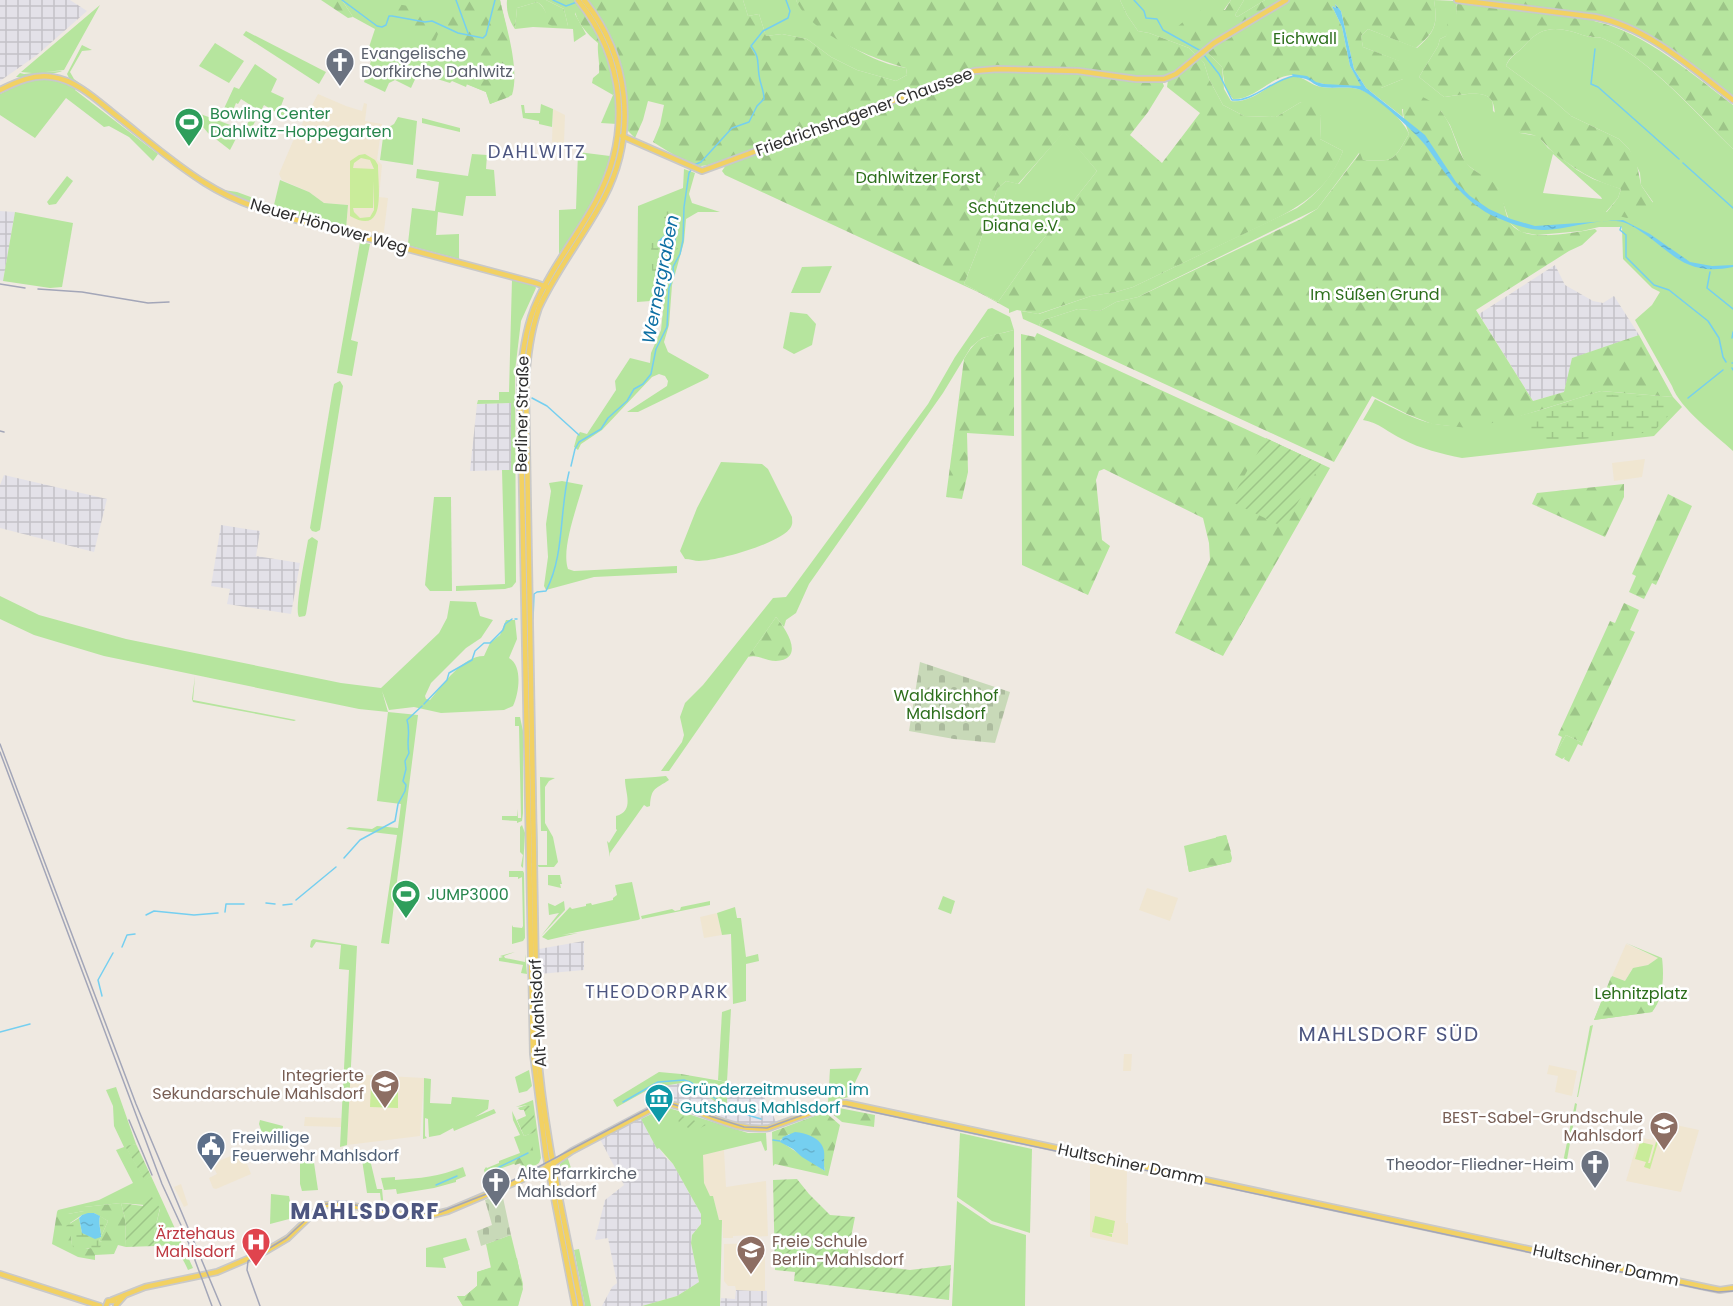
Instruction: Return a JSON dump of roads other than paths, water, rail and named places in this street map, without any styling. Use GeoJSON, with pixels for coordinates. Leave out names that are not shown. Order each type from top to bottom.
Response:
{"type":"FeatureCollection","features":[{"type":"Feature","properties":{"kind":"main road","name":"Berliner Straße"},"geometry":{"type":"LineString","coordinates":[[528,717],[526,369],[532,329],[547,287],[601,192],[621,136],[620,106],[614,69],[603,39],[585,4],[578,0]]}},
{"type":"Feature","properties":{"kind":"main road","name":"Friedrichshagener Chaussee"},"geometry":{"type":"LineString","coordinates":[[621,136],[698,170],[705,170],[974,71],[997,69],[1078,71],[1158,80],[1176,74],[1205,50],[1286,0]]}},
{"type":"Feature","properties":{"kind":"main road"},"geometry":{"type":"LineString","coordinates":[[1457,0],[1595,17],[1617,22],[1670,53],[1733,100]]}},
{"type":"Feature","properties":{"kind":"main road","name":"Neuer Hönower Weg"},"geometry":{"type":"LineString","coordinates":[[0,90],[34,77],[48,76],[61,79],[88,93],[188,172],[214,189],[240,201],[271,213],[547,287]]}},
{"type":"Feature","properties":{"kind":"main road","name":"Alt-Mahlsdorf"},"geometry":{"type":"LineString","coordinates":[[528,717],[537,1040],[550,1165],[575,1306]]}},
{"type":"Feature","properties":{"kind":"main road","name":"Hultschiner Damm"},"geometry":{"type":"LineString","coordinates":[[111,1304],[130,1292],[154,1284],[214,1273],[268,1251],[291,1235],[314,1212],[326,1205],[342,1204],[397,1215],[432,1215],[492,1193],[550,1165],[663,1103],[673,1104],[739,1127],[759,1129],[769,1128],[839,1103],[846,1103],[1710,1288],[1720,1290],[1733,1288]]}},
{"type":"Feature","properties":{"kind":"main road","name":"Alt-Mahlsdorf"},"geometry":{"type":"LineString","coordinates":[[550,1165],[581,1306]]}},
{"type":"Feature","properties":{"kind":"main road"},"geometry":{"type":"LineString","coordinates":[[0,1274],[100,1306]]}},
{"type":"Feature","properties":{"kind":"main road"},"geometry":{"type":"LineString","coordinates":[[93,1304],[111,1304]]}},
{"type":"Feature","properties":{"kind":"water"},"geometry":{"type":"Polygon","coordinates":[[[1335,4],[1341,11],[1354,69],[1366,88],[1425,135],[1456,182],[1470,196],[1489,209],[1535,226],[1605,221],[1543,230],[1530,229],[1491,215],[1480,209],[1462,193],[1421,140],[1373,97],[1358,89],[1322,87],[1306,79],[1293,77],[1292,74],[1307,76],[1324,84],[1361,86],[1350,66],[1342,27],[1332,6],[1336,8],[1335,4]]]}},
{"type":"Feature","properties":{"kind":"water"},"geometry":{"type":"Polygon","coordinates":[[[1623,220],[1650,234],[1690,262],[1712,266],[1733,265],[1733,267],[1714,269],[1687,264],[1628,224],[1610,221],[1623,220]]]}},
{"type":"Feature","properties":{"kind":"water"},"geometry":{"type":"Polygon","coordinates":[[[669,231],[674,231],[676,240],[673,249],[666,253],[659,247],[658,241],[669,231]]]}},
{"type":"Feature","properties":{"kind":"water"},"geometry":{"type":"Polygon","coordinates":[[[795,1132],[808,1135],[823,1146],[825,1171],[780,1142],[783,1137],[795,1132]]]}},
{"type":"Feature","properties":{"kind":"water"},"geometry":{"type":"Polygon","coordinates":[[[88,1213],[100,1216],[101,1237],[95,1239],[82,1233],[79,1218],[88,1213]]]}},
{"type":"Feature","properties":{"kind":"waterway"},"geometry":{"type":"LineString","coordinates":[[342,0],[377,26],[386,25],[389,16],[392,16],[425,22],[432,21],[458,33],[483,38],[486,35],[495,0]]}},
{"type":"Feature","properties":{"kind":"waterway"},"geometry":{"type":"LineString","coordinates":[[456,0],[468,33]]}},
{"type":"Feature","properties":{"kind":"waterway"},"geometry":{"type":"LineString","coordinates":[[553,0],[566,6],[577,2]]}},
{"type":"Feature","properties":{"kind":"waterway","name":"Wernergraben"},"geometry":{"type":"LineString","coordinates":[[694,165],[701,162],[732,128],[749,122],[757,106],[764,99],[757,57],[751,46],[763,31],[788,18],[790,11],[786,0]]}},
{"type":"Feature","properties":{"kind":"waterway"},"geometry":{"type":"LineString","coordinates":[[1134,0],[1144,11],[1146,18],[1157,19],[1163,30],[1201,51]]}},
{"type":"Feature","properties":{"kind":"waterway"},"geometry":{"type":"LineString","coordinates":[[1595,49],[1591,84],[1598,87],[1679,159]]}},
{"type":"Feature","properties":{"kind":"waterway"},"geometry":{"type":"LineString","coordinates":[[1204,55],[1219,74],[1232,100],[1247,98],[1294,76]]}},
{"type":"Feature","properties":{"kind":"waterway"},"geometry":{"type":"LineString","coordinates":[[1683,163],[1733,208]]}},
{"type":"Feature","properties":{"kind":"waterway","name":"Wernergraben"},"geometry":{"type":"LineString","coordinates":[[571,466],[579,442],[601,429],[608,418],[627,401],[634,389],[643,384],[651,374],[656,349],[667,327],[669,288],[674,275],[673,267],[680,254],[683,240],[684,207],[691,170]]}},
{"type":"Feature","properties":{"kind":"waterway"},"geometry":{"type":"LineString","coordinates":[[1621,227],[1620,230],[1626,235],[1626,257],[1654,285],[1669,290],[1708,321],[1719,338],[1726,362]]}},
{"type":"Feature","properties":{"kind":"waterway"},"geometry":{"type":"LineString","coordinates":[[1710,272],[1707,288],[1733,309]]}},
{"type":"Feature","properties":{"kind":"waterway"},"geometry":{"type":"LineString","coordinates":[[1732,338],[1733,332]]}},
{"type":"Feature","properties":{"kind":"waterway"},"geometry":{"type":"LineString","coordinates":[[1688,398],[1723,370]]}},
{"type":"Feature","properties":{"kind":"waterway"},"geometry":{"type":"LineString","coordinates":[[532,398],[547,406],[579,435]]}},
{"type":"Feature","properties":{"kind":"waterway","name":"Wernergraben"},"geometry":{"type":"LineString","coordinates":[[533,619],[534,594],[546,591],[556,562],[569,472]]}},
{"type":"Feature","properties":{"kind":"waterway","name":"Wernergraben"},"geometry":{"type":"LineString","coordinates":[[424,704],[447,680],[449,673],[472,660],[475,651],[484,643],[490,643],[512,619]]}},
{"type":"Feature","properties":{"kind":"waterway","name":"Wernergraben"},"geometry":{"type":"LineString","coordinates":[[344,858],[360,840],[395,821],[398,804],[406,785],[403,781],[405,761],[409,753],[407,720],[422,706]]}},
{"type":"Feature","properties":{"kind":"waterway","name":"Wernergraben"},"geometry":{"type":"LineString","coordinates":[[296,900],[336,867]]}},
{"type":"Feature","properties":{"kind":"waterway","name":"Wernergraben"},"geometry":{"type":"LineString","coordinates":[[266,903],[275,904]]}},
{"type":"Feature","properties":{"kind":"waterway","name":"Wernergraben"},"geometry":{"type":"LineString","coordinates":[[225,912],[226,904],[244,904]]}},
{"type":"Feature","properties":{"kind":"waterway","name":"Wernergraben"},"geometry":{"type":"LineString","coordinates":[[283,905],[292,904]]}},
{"type":"Feature","properties":{"kind":"waterway","name":"Wernergraben"},"geometry":{"type":"LineString","coordinates":[[146,915],[154,911],[194,915],[218,913]]}},
{"type":"Feature","properties":{"kind":"waterway","name":"Wernergraben"},"geometry":{"type":"LineString","coordinates":[[122,947],[127,935],[135,934]]}},
{"type":"Feature","properties":{"kind":"waterway","name":"Wernergraben"},"geometry":{"type":"LineString","coordinates":[[102,996],[98,980],[113,953]]}},
{"type":"Feature","properties":{"kind":"waterway","name":"Wernergraben"},"geometry":{"type":"LineString","coordinates":[[0,1032],[30,1024]]}},
{"type":"Feature","properties":{"kind":"waterway"},"geometry":{"type":"LineString","coordinates":[[623,1102],[658,1082],[684,1080],[711,1095],[725,1107]]}},
{"type":"Feature","properties":{"kind":"waterway"},"geometry":{"type":"LineString","coordinates":[[728,1109],[761,1119]]}},
{"type":"Feature","properties":{"kind":"waterway"},"geometry":{"type":"LineString","coordinates":[[773,1140],[780,1141]]}},
{"type":"Feature","properties":{"kind":"waterway"},"geometry":{"type":"LineString","coordinates":[[489,1172],[528,1153]]}},
{"type":"Feature","properties":{"kind":"waterway"},"geometry":{"type":"LineString","coordinates":[[436,1185],[457,1176]]}},
{"type":"Feature","properties":{"kind":"tram line"},"geometry":{"type":"LineString","coordinates":[[0,752],[162,1184],[186,1236],[212,1306]]}},
{"type":"Feature","properties":{"kind":"tram line"},"geometry":{"type":"LineString","coordinates":[[260,1306],[247,1270],[248,1261],[286,1238],[322,1205],[339,1202],[401,1214],[438,1213],[489,1193],[663,1101],[744,1127],[767,1128],[830,1105],[845,1106],[1701,1289],[1718,1292],[1733,1291]]}},
{"type":"Feature","properties":{"kind":"tram line"},"geometry":{"type":"LineString","coordinates":[[129,1120],[152,1175]]}},
{"type":"Feature","properties":{"kind":"railway"},"geometry":{"type":"LineString","coordinates":[[0,284],[25,288]]}},
{"type":"Feature","properties":{"kind":"railway"},"geometry":{"type":"LineString","coordinates":[[38,289],[82,292],[148,303],[169,302]]}},
{"type":"Feature","properties":{"kind":"railway"},"geometry":{"type":"LineString","coordinates":[[0,431],[4,432]]}},
{"type":"Feature","properties":{"kind":"railway"},"geometry":{"type":"LineString","coordinates":[[0,744],[136,1104],[221,1306]]}},
{"type":"Feature","properties":{"kind":"place","name":"Evangelische Dorfkirche Dahlwitz"},"geometry":{"type":"Point","coordinates":[340,88]}},
{"type":"Feature","properties":{"kind":"place","name":"Bowling Center Dahlwitz-Hoppegarten"},"geometry":{"type":"Point","coordinates":[189,148]}},
{"type":"Feature","properties":{"kind":"place","name":"JUMP3000"},"geometry":{"type":"Point","coordinates":[406,920]}},
{"type":"Feature","properties":{"kind":"place","name":"Integrierte Sekundarschule Mahlsdorf"},"geometry":{"type":"Point","coordinates":[385,1110]}},
{"type":"Feature","properties":{"kind":"place","name":"Gründerzeitmuseum im Gutshaus Mahlsdorf"},"geometry":{"type":"Point","coordinates":[659,1124]}},
{"type":"Feature","properties":{"kind":"place","name":"BEST-Sabel-Grundschule Mahlsdorf"},"geometry":{"type":"Point","coordinates":[1664,1152]}},
{"type":"Feature","properties":{"kind":"place","name":"Freiwillige Feuerwehr Mahlsdorf"},"geometry":{"type":"Point","coordinates":[211,1172]}},
{"type":"Feature","properties":{"kind":"place","name":"Theodor-Fliedner-Heim"},"geometry":{"type":"Point","coordinates":[1595,1190]}},
{"type":"Feature","properties":{"kind":"place","name":"Alte Pfarrkirche Mahlsdorf"},"geometry":{"type":"Point","coordinates":[496,1208]}},
{"type":"Feature","properties":{"kind":"place","name":"Ärztehaus Mahlsdorf"},"geometry":{"type":"Point","coordinates":[256,1268]}},
{"type":"Feature","properties":{"kind":"place","name":"Freie Schule Berlin-Mahlsdorf"},"geometry":{"type":"Point","coordinates":[751,1276]}},
{"type":"Feature","properties":{"kind":"district","name":"DAHLWITZ"},"geometry":{"type":"Point","coordinates":[537,151]}},
{"type":"Feature","properties":{"kind":"district","name":"THEODORPARK"},"geometry":{"type":"Point","coordinates":[657,991]}},
{"type":"Feature","properties":{"kind":"district","name":"MAHLSDORF SÜD"},"geometry":{"type":"Point","coordinates":[1389,1034]}},
{"type":"Feature","properties":{"kind":"district","name":"MAHLSDORF"},"geometry":{"type":"Point","coordinates":[365,1211]}},
{"type":"Feature","properties":{"kind":"park label","name":"Eichwall"},"geometry":{"type":"Point","coordinates":[1305,38]}},
{"type":"Feature","properties":{"kind":"park label","name":"Dahlwitzer Forst"},"geometry":{"type":"Point","coordinates":[918,177]}},
{"type":"Feature","properties":{"kind":"park label","name":"Schützenclub Diana e.V."},"geometry":{"type":"Point","coordinates":[1022,216]}},
{"type":"Feature","properties":{"kind":"park label","name":"Im Süßen Grund"},"geometry":{"type":"Point","coordinates":[1375,294]}},
{"type":"Feature","properties":{"kind":"park label","name":"Waldkirchhof Mahlsdorf"},"geometry":{"type":"Point","coordinates":[946,704]}},
{"type":"Feature","properties":{"kind":"park label","name":"Lehnitzplatz"},"geometry":{"type":"Point","coordinates":[1641,993]}}]}
